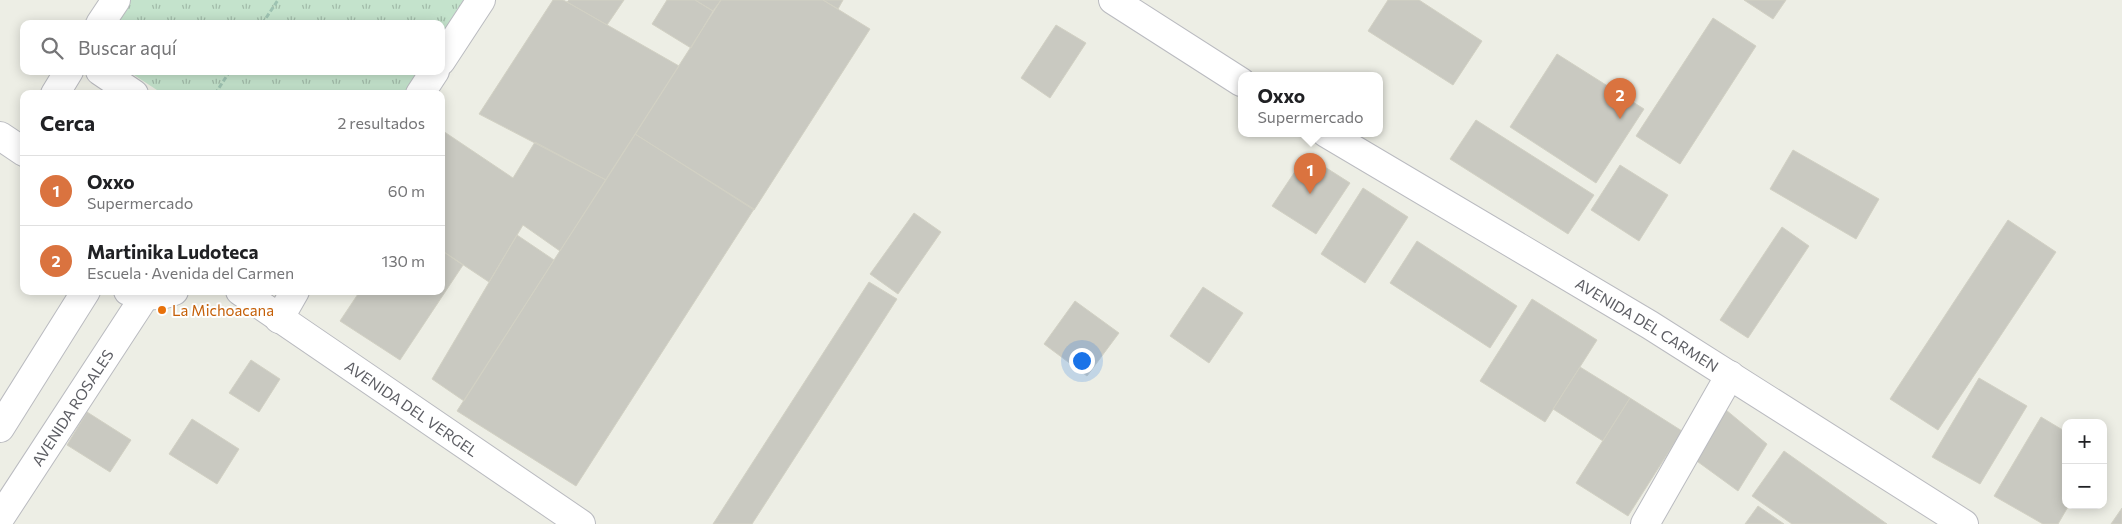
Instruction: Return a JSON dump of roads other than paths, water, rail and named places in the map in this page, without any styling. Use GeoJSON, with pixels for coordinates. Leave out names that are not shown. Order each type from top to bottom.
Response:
{"type":"FeatureCollection","features":[{"type":"Feature","properties":{"kind":"street"},"geometry":{"type":"LineString","coordinates":[[103,20],[116,0]]}},
{"type":"Feature","properties":{"kind":"street"},"geometry":{"type":"LineString","coordinates":[[445,56],[482,0]]}},
{"type":"Feature","properties":{"kind":"street"},"geometry":{"type":"LineString","coordinates":[[1113,0],[1238,80]]}},
{"type":"Feature","properties":{"kind":"street"},"geometry":{"type":"LineString","coordinates":[[57,90],[67,75]]}},
{"type":"Feature","properties":{"kind":"street"},"geometry":{"type":"LineString","coordinates":[[106,75],[128,90]]}},
{"type":"Feature","properties":{"kind":"street"},"geometry":{"type":"LineString","coordinates":[[423,90],[432,75]]}},
{"type":"Feature","properties":{"kind":"street","name":"AVENIDA DEL CARMEN"},"geometry":{"type":"LineString","coordinates":[[1333,137],[1650,325],[1964,524]]}},
{"type":"Feature","properties":{"kind":"street"},"geometry":{"type":"LineString","coordinates":[[0,428],[83,295]]}},
{"type":"Feature","properties":{"kind":"street","name":"AVENIDA ROSALES"},"geometry":{"type":"LineString","coordinates":[[0,518],[136,295]]}},
{"type":"Feature","properties":{"kind":"street","name":"AVENIDA DEL VERGEL"},"geometry":{"type":"LineString","coordinates":[[246,295],[582,524]]}},
{"type":"Feature","properties":{"kind":"street"},"geometry":{"type":"LineString","coordinates":[[279,319],[293,295]]}},
{"type":"Feature","properties":{"kind":"street"},"geometry":{"type":"LineString","coordinates":[[1645,524],[1730,375]]}},
{"type":"Feature","properties":{"kind":"place","name":"Martinika Ludoteca"},"geometry":{"type":"Point","coordinates":[1620,119]}},
{"type":"Feature","properties":{"kind":"place","name":"Oxxo"},"geometry":{"type":"Point","coordinates":[1310,194]}},
{"type":"Feature","properties":{"kind":"place","name":"La Michoacana"},"geometry":{"type":"Point","coordinates":[162,310]}}]}
